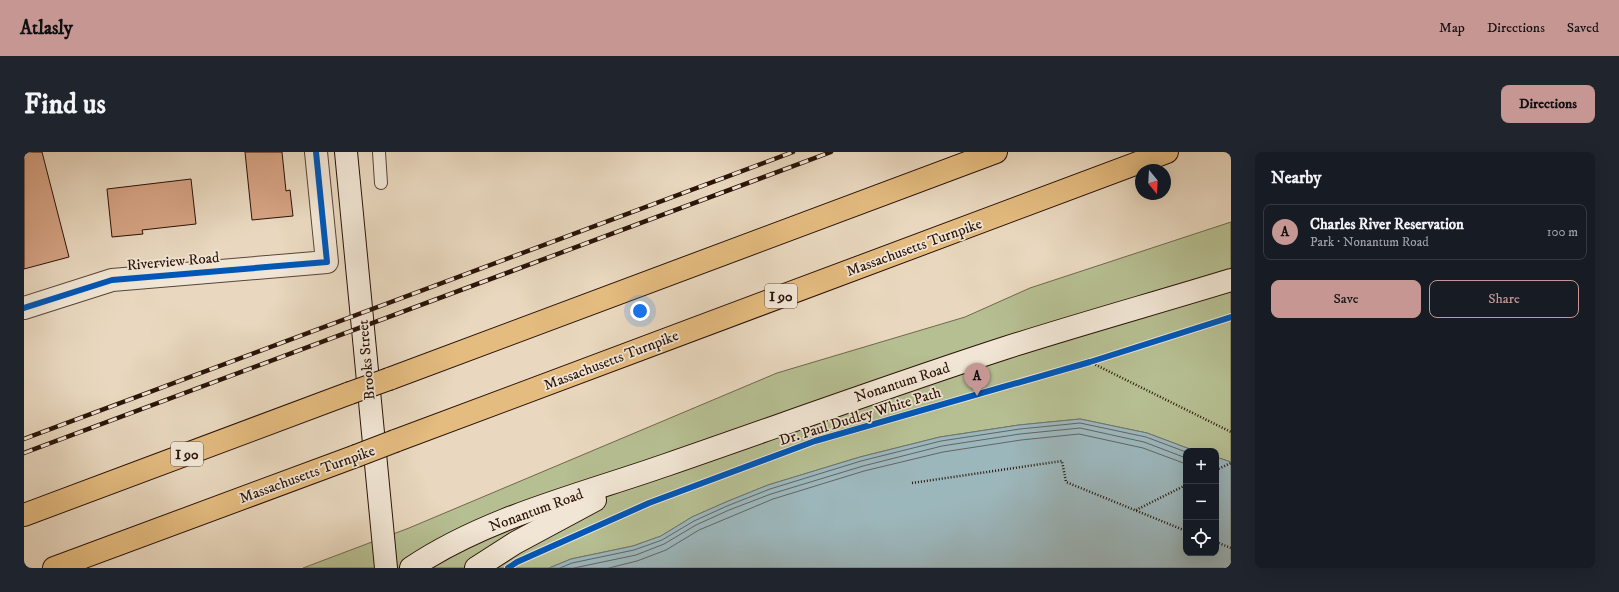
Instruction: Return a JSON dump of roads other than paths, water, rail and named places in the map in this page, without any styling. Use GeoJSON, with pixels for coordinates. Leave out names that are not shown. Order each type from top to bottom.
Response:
{"type":"FeatureCollection","features":[{"type":"Feature","properties":{"kind":"highway","name":"I 90"},"geometry":{"type":"LineString","coordinates":[[24,515],[996,152]]}},
{"type":"Feature","properties":{"kind":"highway","name":"Massachusetts Turnpike"},"geometry":{"type":"LineString","coordinates":[[54,568],[1167,152]]}},
{"type":"Feature","properties":{"kind":"main road","name":"Riverview Road"},"geometry":{"type":"LineString","coordinates":[[24,308],[78,290],[117,280],[327,262],[316,152]]}},
{"type":"Feature","properties":{"kind":"main road","name":"Brooks Street"},"geometry":{"type":"LineString","coordinates":[[346,152],[386,568]]}},
{"type":"Feature","properties":{"kind":"main road","name":"Nonantum Road"},"geometry":{"type":"LineString","coordinates":[[411,568],[460,540],[494,525],[817,411],[1006,348],[1231,280]]}},
{"type":"Feature","properties":{"kind":"main road","name":"Nonantum Road"},"geometry":{"type":"LineString","coordinates":[[476,568],[515,543],[667,465]]}},
{"type":"Feature","properties":{"kind":"lane"},"geometry":{"type":"LineString","coordinates":[[379,152],[381,183]]}},
{"type":"Feature","properties":{"kind":"water"},"geometry":{"type":"Polygon","coordinates":[[[1080,419],[1147,433],[1187,448],[1183,448],[1183,556],[1219,556],[1219,458],[1231,462],[1231,568],[549,568],[571,559],[633,546],[661,536],[692,517],[768,485],[860,457],[940,437],[1019,425],[1080,419]]]}},
{"type":"Feature","properties":{"kind":"railway"},"geometry":{"type":"LineString","coordinates":[[24,439],[793,152]]}},
{"type":"Feature","properties":{"kind":"railway"},"geometry":{"type":"LineString","coordinates":[[24,453],[831,152]]}},
{"type":"Feature","properties":{"kind":"place","name":"Charles River Reservation"},"geometry":{"type":"Point","coordinates":[977,396]}}]}
